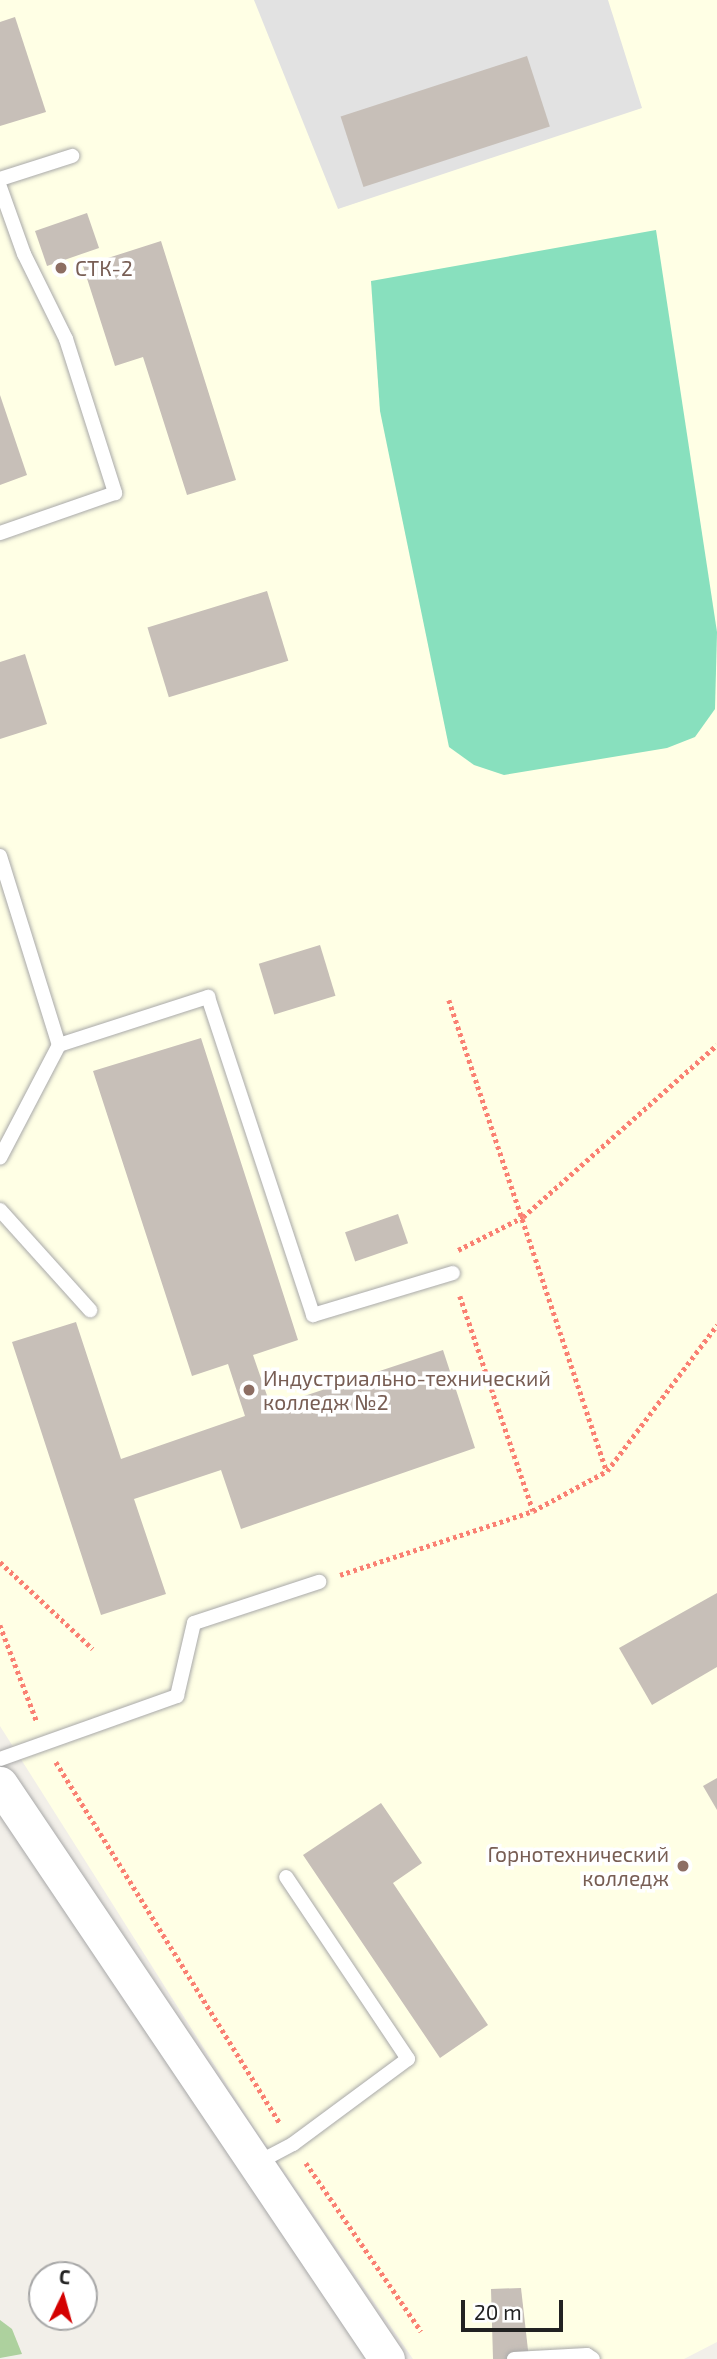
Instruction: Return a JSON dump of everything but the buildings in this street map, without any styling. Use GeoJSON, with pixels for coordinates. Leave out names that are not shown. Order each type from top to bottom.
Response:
{"type":"FeatureCollection","features":[{"type":"Feature","properties":{"kind":"street"},"geometry":{"type":"LineString","coordinates":[[0,1784],[387,2359]]}},
{"type":"Feature","properties":{"kind":"lane"},"geometry":{"type":"LineString","coordinates":[[0,179],[72,156]]}},
{"type":"Feature","properties":{"kind":"lane"},"geometry":{"type":"LineString","coordinates":[[0,187],[24,254],[66,339],[116,493],[0,533]]}},
{"type":"Feature","properties":{"kind":"lane"},"geometry":{"type":"LineString","coordinates":[[0,856],[59,1045]]}},
{"type":"Feature","properties":{"kind":"lane"},"geometry":{"type":"LineString","coordinates":[[0,1158],[59,1045],[208,996],[313,1315],[453,1273]]}},
{"type":"Feature","properties":{"kind":"lane"},"geometry":{"type":"LineString","coordinates":[[0,1210],[90,1310]]}},
{"type":"Feature","properties":{"kind":"lane"},"geometry":{"type":"LineString","coordinates":[[0,1759],[44,1741],[177,1696],[194,1623],[319,1582]]}},
{"type":"Feature","properties":{"kind":"lane"},"geometry":{"type":"LineString","coordinates":[[256,2164],[293,2144],[408,2059],[286,1877]]}},
{"type":"Feature","properties":{"kind":"lane"},"geometry":{"type":"LineString","coordinates":[[513,2359],[587,2355],[593,2359]]}},
{"type":"Feature","properties":{"kind":"path"},"geometry":{"type":"LineString","coordinates":[[449,1000],[607,1471]]}},
{"type":"Feature","properties":{"kind":"path"},"geometry":{"type":"LineString","coordinates":[[533,1511],[447,1256],[523,1217],[717,1045]]}},
{"type":"Feature","properties":{"kind":"path"},"geometry":{"type":"LineString","coordinates":[[319,1582],[533,1511],[607,1471],[717,1325]]}},
{"type":"Feature","properties":{"kind":"path"},"geometry":{"type":"LineString","coordinates":[[0,1562],[93,1648]]}},
{"type":"Feature","properties":{"kind":"path"},"geometry":{"type":"LineString","coordinates":[[0,1625],[3,1642],[44,1741],[87,1817],[293,2144],[421,2332]]}},
{"type":"Feature","properties":{"kind":"shaded area"},"geometry":{"type":"Polygon","coordinates":[[[0,0],[717,0],[717,2342],[684,2359],[413,2359],[253,2126],[0,1726],[0,0]]]}},
{"type":"Feature","properties":{"kind":"shaded area"},"geometry":{"type":"Polygon","coordinates":[[[254,0],[608,0],[642,108],[338,209],[254,0]]]}},
{"type":"Feature","properties":{"kind":"green space"},"geometry":{"type":"Polygon","coordinates":[[[656,230],[717,632],[715,709],[695,737],[667,748],[504,775],[474,765],[449,747],[380,411],[371,281],[656,230]]]}},
{"type":"Feature","properties":{"kind":"green space"},"geometry":{"type":"Polygon","coordinates":[[[0,2320],[12,2329],[22,2354],[0,2358],[0,2320]]]}},
{"type":"Feature","properties":{"kind":"place","name":"СТК-2"},"geometry":{"type":"Point","coordinates":[61,268]}},
{"type":"Feature","properties":{"kind":"place","name":"Индустриально-технический колледж №2"},"geometry":{"type":"Point","coordinates":[249,1390]}},
{"type":"Feature","properties":{"kind":"place","name":"Горнотехнический колледж"},"geometry":{"type":"Point","coordinates":[683,1866]}}]}
